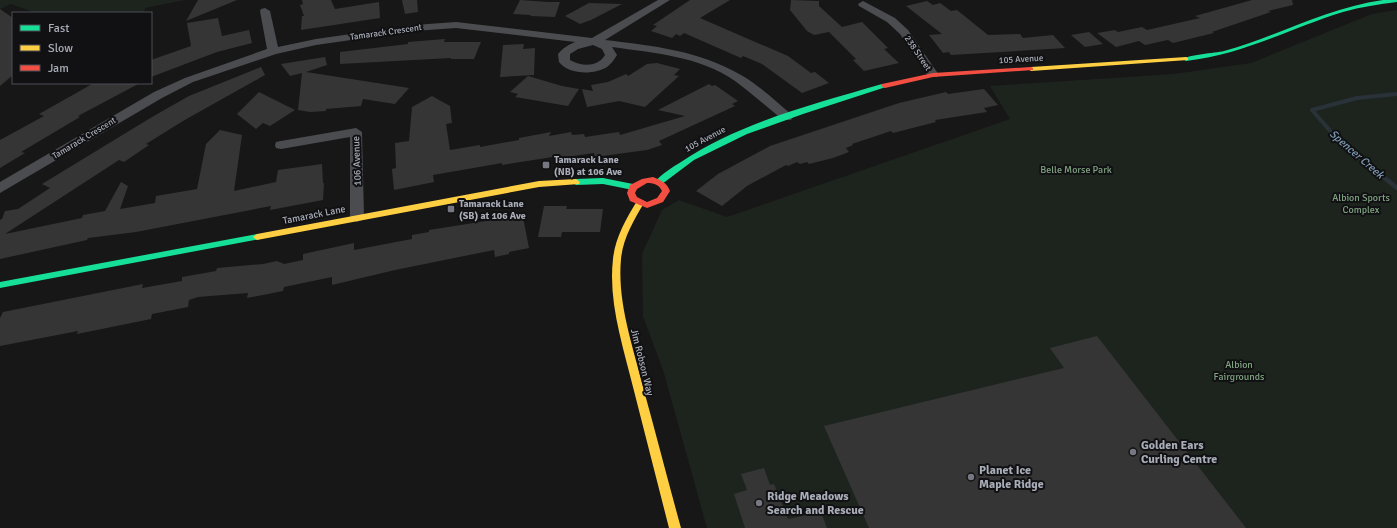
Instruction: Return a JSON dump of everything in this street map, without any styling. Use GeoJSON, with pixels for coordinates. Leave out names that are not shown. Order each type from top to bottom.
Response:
{"type":"FeatureCollection","features":[{"type":"Feature","properties":{"kind":"street"},"geometry":{"type":"LineString","coordinates":[[594,41],[664,0]]}},
{"type":"Feature","properties":{"kind":"street","name":"105 Avenue"},"geometry":{"type":"LineString","coordinates":[[659,182],[684,162],[731,136],[888,84],[933,75],[1206,58],[1234,50],[1358,5],[1397,0]]}},
{"type":"Feature","properties":{"kind":"street","name":"238 Street"},"geometry":{"type":"LineString","coordinates":[[863,4],[891,20],[904,32],[933,75]]}},
{"type":"Feature","properties":{"kind":"street"},"geometry":{"type":"LineString","coordinates":[[265,11],[274,51]]}},
{"type":"Feature","properties":{"kind":"street","name":"Tamarack Crescent"},"geometry":{"type":"LineString","coordinates":[[0,188],[158,95],[222,68],[274,51],[316,42],[414,28],[456,25],[594,41],[672,52],[707,62],[738,78],[787,117]]}},
{"type":"Feature","properties":{"kind":"street","name":"106 Avenue"},"geometry":{"type":"LineString","coordinates":[[281,145],[356,132],[357,218]]}},
{"type":"Feature","properties":{"kind":"street"},"geometry":{"type":"LineString","coordinates":[[645,180],[659,182],[664,186],[666,191],[664,195],[655,203],[648,205],[640,203],[632,196],[633,187],[645,180]]}},
{"type":"Feature","properties":{"kind":"street","name":"Tamarack Lane"},"geometry":{"type":"LineString","coordinates":[[0,285],[547,183],[603,181],[633,187]]}},
{"type":"Feature","properties":{"kind":"street","name":"Jim Robson Way"},"geometry":{"type":"LineString","coordinates":[[640,203],[628,222],[622,238],[618,257],[617,289],[625,336],[675,528]]}},
{"type":"Feature","properties":{"kind":"green space"},"geometry":{"type":"Polygon","coordinates":[[[0,0],[185,0],[145,8],[144,12],[33,12],[11,4],[0,9],[0,0]]]}},
{"type":"Feature","properties":{"kind":"green space","name":"Albion Fairgrounds"},"geometry":{"type":"Polygon","coordinates":[[[1397,10],[1397,528],[707,528],[664,373],[643,316],[642,254],[662,210],[679,200],[727,217],[1010,119],[990,86],[1174,74],[1251,63],[1372,14],[1397,10]]]}},
{"type":"Feature","properties":{"kind":"building"},"geometry":{"type":"Polygon","coordinates":[[[198,0],[237,0],[186,21],[198,0]]]}},
{"type":"Feature","properties":{"kind":"building"},"geometry":{"type":"Polygon","coordinates":[[[302,0],[331,0],[335,9],[379,2],[380,18],[301,30],[302,16],[304,16],[300,5],[303,4],[302,0]]]}},
{"type":"Feature","properties":{"kind":"building"},"geometry":{"type":"Polygon","coordinates":[[[402,0],[417,0],[418,12],[405,14],[402,0]]]}},
{"type":"Feature","properties":{"kind":"building"},"geometry":{"type":"Polygon","coordinates":[[[520,0],[560,2],[555,17],[513,14],[520,0]]]}},
{"type":"Feature","properties":{"kind":"building"},"geometry":{"type":"Polygon","coordinates":[[[690,0],[730,0],[700,18],[788,56],[811,73],[815,72],[829,83],[802,93],[762,64],[743,56],[741,58],[684,33],[680,36],[676,34],[672,38],[651,31],[657,26],[653,25],[690,0]]]}},
{"type":"Feature","properties":{"kind":"building"},"geometry":{"type":"Polygon","coordinates":[[[791,0],[819,1],[819,6],[842,27],[862,22],[888,48],[884,49],[899,63],[864,71],[853,60],[856,59],[829,32],[814,35],[807,31],[790,10],[791,0]]]}},
{"type":"Feature","properties":{"kind":"building"},"geometry":{"type":"Polygon","coordinates":[[[1252,0],[1292,0],[1293,5],[1268,11],[1271,12],[1212,32],[1214,33],[1173,43],[1168,40],[1145,45],[1139,41],[1116,47],[1097,33],[1115,30],[1118,32],[1142,27],[1147,30],[1200,18],[1195,16],[1252,0]]]}},
{"type":"Feature","properties":{"kind":"building"},"geometry":{"type":"Polygon","coordinates":[[[927,1],[933,5],[940,3],[951,11],[957,10],[988,35],[1020,34],[1023,38],[1053,35],[1065,48],[951,55],[949,52],[943,53],[929,35],[942,34],[906,6],[927,1]]]}},
{"type":"Feature","properties":{"kind":"building"},"geometry":{"type":"Polygon","coordinates":[[[589,3],[622,4],[580,24],[565,16],[589,3]]]}},
{"type":"Feature","properties":{"kind":"building"},"geometry":{"type":"Polygon","coordinates":[[[0,9],[12,17],[12,76],[0,86],[0,9]]]}},
{"type":"Feature","properties":{"kind":"building"},"geometry":{"type":"Polygon","coordinates":[[[218,18],[222,36],[249,30],[252,43],[217,52],[152,77],[152,60],[191,46],[187,23],[218,18]]]}},
{"type":"Feature","properties":{"kind":"building"},"geometry":{"type":"Polygon","coordinates":[[[1089,32],[1103,44],[1085,47],[1071,35],[1089,32]]]}},
{"type":"Feature","properties":{"kind":"building"},"geometry":{"type":"Polygon","coordinates":[[[445,39],[444,42],[481,42],[474,59],[451,58],[340,64],[340,52],[408,44],[408,42],[445,39]]]}},
{"type":"Feature","properties":{"kind":"building"},"geometry":{"type":"Polygon","coordinates":[[[524,44],[523,49],[535,48],[534,75],[500,77],[503,45],[524,44]]]}},
{"type":"Feature","properties":{"kind":"building"},"geometry":{"type":"Polygon","coordinates":[[[325,57],[327,65],[306,72],[409,88],[395,104],[363,99],[361,106],[326,109],[326,111],[310,112],[298,110],[302,73],[290,76],[281,64],[325,57]]]}},
{"type":"Feature","properties":{"kind":"building"},"geometry":{"type":"Polygon","coordinates":[[[657,63],[680,69],[674,75],[679,76],[645,107],[619,101],[587,107],[582,89],[593,91],[591,85],[608,82],[626,74],[628,76],[647,64],[657,63]]]}},
{"type":"Feature","properties":{"kind":"building"},"geometry":{"type":"Polygon","coordinates":[[[261,67],[265,75],[183,121],[146,144],[149,145],[124,162],[119,160],[5,234],[82,218],[83,215],[105,211],[121,182],[128,186],[120,209],[155,203],[156,196],[197,189],[206,144],[220,130],[242,135],[234,191],[276,182],[278,170],[322,164],[324,183],[323,200],[270,210],[271,206],[136,232],[88,238],[87,240],[0,259],[0,220],[2,219],[5,211],[18,209],[50,188],[42,184],[189,96],[261,67]]]}},
{"type":"Feature","properties":{"kind":"building"},"geometry":{"type":"Polygon","coordinates":[[[528,76],[562,86],[579,89],[568,106],[515,97],[518,94],[510,92],[528,76]]]}},
{"type":"Feature","properties":{"kind":"building"},"geometry":{"type":"Polygon","coordinates":[[[92,84],[138,84],[78,116],[80,117],[21,152],[25,153],[0,168],[0,140],[44,116],[39,114],[92,84]]]}},
{"type":"Feature","properties":{"kind":"building"},"geometry":{"type":"Polygon","coordinates":[[[709,84],[712,86],[715,85],[738,101],[732,104],[735,106],[659,141],[662,145],[647,150],[595,157],[594,153],[559,158],[559,156],[502,165],[502,163],[433,175],[434,182],[394,190],[392,169],[396,168],[395,143],[409,141],[412,107],[432,96],[450,106],[452,123],[446,124],[450,150],[480,145],[480,147],[519,140],[519,138],[551,132],[549,136],[571,132],[572,135],[584,134],[585,137],[619,132],[620,135],[685,116],[658,110],[709,84]]]}},
{"type":"Feature","properties":{"kind":"building"},"geometry":{"type":"Polygon","coordinates":[[[984,89],[998,105],[984,108],[987,112],[935,120],[936,122],[893,133],[891,131],[852,144],[853,145],[846,148],[849,152],[833,158],[809,164],[807,162],[800,164],[797,162],[788,166],[786,165],[747,186],[722,206],[696,191],[718,174],[770,146],[899,103],[946,92],[948,94],[984,89]]]}},
{"type":"Feature","properties":{"kind":"building"},"geometry":{"type":"Polygon","coordinates":[[[259,92],[295,110],[270,126],[263,123],[256,129],[237,114],[259,92]]]}},
{"type":"Feature","properties":{"kind":"building"},"geometry":{"type":"Polygon","coordinates":[[[544,206],[567,206],[566,209],[603,209],[600,232],[562,232],[561,237],[538,237],[544,206]]]}},
{"type":"Feature","properties":{"kind":"building"},"geometry":{"type":"Polygon","coordinates":[[[522,212],[529,248],[509,252],[509,254],[495,257],[494,250],[395,270],[332,285],[332,277],[284,287],[283,291],[247,298],[248,293],[198,297],[189,300],[188,307],[152,314],[151,319],[77,334],[78,331],[0,346],[0,318],[3,312],[143,284],[142,288],[182,281],[182,277],[216,271],[217,268],[263,264],[277,261],[284,264],[303,260],[303,254],[354,243],[354,250],[412,239],[412,235],[429,232],[429,230],[505,218],[505,216],[522,212]]]}},
{"type":"Feature","properties":{"kind":"building","name":"Planet Ice Maple Ridge"},"geometry":{"type":"Polygon","coordinates":[[[1097,336],[1246,528],[869,528],[824,426],[1064,368],[1050,348],[1097,336]]]}},
{"type":"Feature","properties":{"kind":"building","name":"Ridge Meadows Search and Rescue"},"geometry":{"type":"Polygon","coordinates":[[[764,468],[770,485],[774,484],[788,519],[821,512],[827,528],[745,528],[734,494],[747,490],[741,474],[764,468]]]}},
{"type":"Feature","properties":{"kind":"waterway","name":"Spencer Creek"},"geometry":{"type":"LineString","coordinates":[[1337,139],[1312,110],[1357,98],[1397,94]]}},
{"type":"Feature","properties":{"kind":"waterway","name":"Spencer Creek"},"geometry":{"type":"LineString","coordinates":[[1337,139],[1397,188]]}},
{"type":"Feature","properties":{"kind":"traffic: fast"},"geometry":{"type":"LineString","coordinates":[[1186,59],[1221,54],[1238,49],[1350,8],[1397,0]]}},
{"type":"Feature","properties":{"kind":"traffic: fast"},"geometry":{"type":"LineString","coordinates":[[659,182],[692,159],[744,132],[800,112],[885,86]]}},
{"type":"Feature","properties":{"kind":"traffic: fast"},"geometry":{"type":"LineString","coordinates":[[576,182],[603,181],[633,187]]}},
{"type":"Feature","properties":{"kind":"traffic: fast"},"geometry":{"type":"LineString","coordinates":[[0,285],[257,237]]}},
{"type":"Feature","properties":{"kind":"traffic: slow"},"geometry":{"type":"LineString","coordinates":[[1031,69],[1186,59]]}},
{"type":"Feature","properties":{"kind":"traffic: slow"},"geometry":{"type":"LineString","coordinates":[[257,237],[539,184],[576,182]]}},
{"type":"Feature","properties":{"kind":"traffic: slow"},"geometry":{"type":"LineString","coordinates":[[640,203],[632,216],[618,251],[616,274],[617,289],[621,319],[675,528]]}},
{"type":"Feature","properties":{"kind":"traffic: jam"},"geometry":{"type":"LineString","coordinates":[[885,86],[933,75],[1031,69]]}},
{"type":"Feature","properties":{"kind":"traffic: jam"},"geometry":{"type":"LineString","coordinates":[[653,180],[661,184],[666,191],[660,200],[647,205],[633,199],[631,193],[633,187],[645,181],[653,180]]}},
{"type":"Feature","properties":{"kind":"place","name":"Tamarack Lane (NB) at 106 Ave"},"geometry":{"type":"Point","coordinates":[546,165]}},
{"type":"Feature","properties":{"kind":"place","name":"Tamarack Lane (SB) at 106 Ave"},"geometry":{"type":"Point","coordinates":[451,209]}},
{"type":"Feature","properties":{"kind":"place","name":"Golden Ears Curling Centre"},"geometry":{"type":"Point","coordinates":[1133,452]}},
{"type":"Feature","properties":{"kind":"place","name":"Planet Ice Maple Ridge"},"geometry":{"type":"Point","coordinates":[971,477]}},
{"type":"Feature","properties":{"kind":"place","name":"Ridge Meadows Search and Rescue"},"geometry":{"type":"Point","coordinates":[759,503]}},
{"type":"Feature","properties":{"kind":"park label","name":"Belle Morse Park"},"geometry":{"type":"Point","coordinates":[1076,169]}},
{"type":"Feature","properties":{"kind":"park label","name":"Albion Sports Complex"},"geometry":{"type":"Point","coordinates":[1361,202]}}]}
